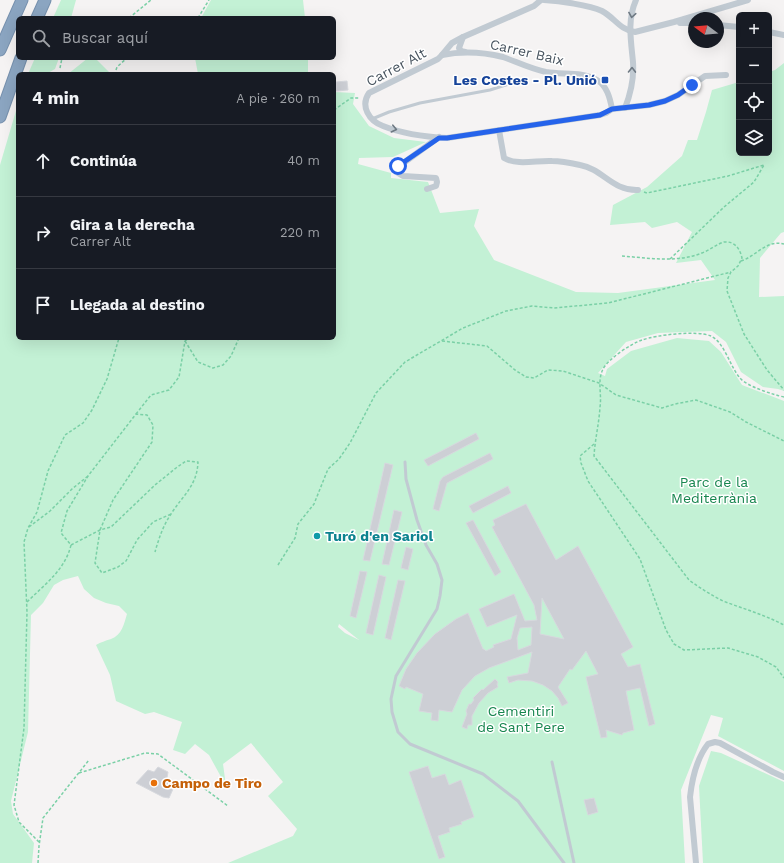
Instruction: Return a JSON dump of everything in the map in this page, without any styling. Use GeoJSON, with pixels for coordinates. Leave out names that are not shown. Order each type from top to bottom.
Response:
{"type":"FeatureCollection","features":[{"type":"Feature","properties":{"kind":"highway"},"geometry":{"type":"LineString","coordinates":[[0,50],[22,0]]}},
{"type":"Feature","properties":{"kind":"highway"},"geometry":{"type":"LineString","coordinates":[[38,16],[45,0]]}},
{"type":"Feature","properties":{"kind":"highway"},"geometry":{"type":"LineString","coordinates":[[0,116],[19,60]]}},
{"type":"Feature","properties":{"kind":"street"},"geometry":{"type":"LineString","coordinates":[[543,0],[587,7],[601,11],[617,24],[630,31],[642,31],[748,0]]}},
{"type":"Feature","properties":{"kind":"street","name":"Carrer Baix"},"geometry":{"type":"LineString","coordinates":[[463,37],[534,6],[543,0]]}},
{"type":"Feature","properties":{"kind":"street"},"geometry":{"type":"LineString","coordinates":[[625,108],[631,89],[633,74],[630,31],[633,6],[636,0]]}},
{"type":"Feature","properties":{"kind":"street"},"geometry":{"type":"LineString","coordinates":[[674,22],[688,23]]}},
{"type":"Feature","properties":{"kind":"street"},"geometry":{"type":"LineString","coordinates":[[724,26],[736,27]]}},
{"type":"Feature","properties":{"kind":"street"},"geometry":{"type":"LineString","coordinates":[[772,33],[784,36]]}},
{"type":"Feature","properties":{"kind":"street"},"geometry":{"type":"LineString","coordinates":[[463,37],[459,48],[461,51],[465,52]]}},
{"type":"Feature","properties":{"kind":"street","name":"Carrer Alt"},"geometry":{"type":"LineString","coordinates":[[372,119],[365,108],[365,99],[369,93],[425,66],[442,56],[452,43],[463,37]]}},
{"type":"Feature","properties":{"kind":"street","name":"Carrer Baix"},"geometry":{"type":"LineString","coordinates":[[442,56],[465,52],[502,57],[545,72],[578,74],[591,77],[603,85],[608,92],[612,109]]}},
{"type":"Feature","properties":{"kind":"street"},"geometry":{"type":"LineString","coordinates":[[372,119],[382,126],[439,138],[447,138],[600,115],[612,109],[649,105],[665,101],[678,95],[704,76],[726,75]]}},
{"type":"Feature","properties":{"kind":"street"},"geometry":{"type":"LineString","coordinates":[[499,130],[504,158],[509,161],[552,161],[582,165],[601,174],[618,187],[638,190]]}},
{"type":"Feature","properties":{"kind":"street"},"geometry":{"type":"LineString","coordinates":[[427,189],[436,186],[436,178],[403,176],[398,173],[398,166],[439,138]]}},
{"type":"Feature","properties":{"kind":"street"},"geometry":{"type":"LineString","coordinates":[[696,863],[690,797],[695,772],[708,744],[716,742],[720,743],[784,777]]}},
{"type":"Feature","properties":{"kind":"lane"},"geometry":{"type":"LineString","coordinates":[[372,119],[389,112],[420,103],[490,90],[518,81]]}},
{"type":"Feature","properties":{"kind":"lane"},"geometry":{"type":"LineString","coordinates":[[405,462],[406,479],[417,520],[426,545],[437,564],[442,580],[437,609],[396,676],[391,699],[392,712],[398,732],[410,744],[483,774],[518,801],[564,863]]}},
{"type":"Feature","properties":{"kind":"lane"},"geometry":{"type":"LineString","coordinates":[[552,762],[574,863]]}},
{"type":"Feature","properties":{"kind":"path"},"geometry":{"type":"LineString","coordinates":[[131,16],[151,0]]}},
{"type":"Feature","properties":{"kind":"path"},"geometry":{"type":"LineString","coordinates":[[199,16],[209,0]]}},
{"type":"Feature","properties":{"kind":"path"},"geometry":{"type":"LineString","coordinates":[[60,68],[62,60]]}},
{"type":"Feature","properties":{"kind":"path"},"geometry":{"type":"LineString","coordinates":[[116,70],[117,67],[126,60]]}},
{"type":"Feature","properties":{"kind":"path"},"geometry":{"type":"LineString","coordinates":[[336,109],[351,98],[365,99]]}},
{"type":"Feature","properties":{"kind":"path"},"geometry":{"type":"LineString","coordinates":[[638,190],[647,193],[728,176],[764,165],[754,182],[724,207],[670,259]]}},
{"type":"Feature","properties":{"kind":"path"},"geometry":{"type":"LineString","coordinates":[[622,256],[670,259],[686,257],[702,253],[718,244],[729,241],[736,245],[739,249],[741,255],[740,261]]}},
{"type":"Feature","properties":{"kind":"path"},"geometry":{"type":"LineString","coordinates":[[784,244],[780,243],[771,245],[740,261],[728,278],[727,291],[744,334],[767,370],[784,390]]}},
{"type":"Feature","properties":{"kind":"path"},"geometry":{"type":"LineString","coordinates":[[278,565],[295,538],[298,524],[314,504],[328,469],[350,443],[376,393],[405,362],[463,328],[506,311],[532,306],[554,308],[608,303],[731,272]]}},
{"type":"Feature","properties":{"kind":"path"},"geometry":{"type":"LineString","coordinates":[[784,397],[771,394],[741,380],[730,364],[723,348],[712,336],[699,334],[671,334],[641,340],[619,352],[604,368],[599,384],[600,406],[594,444],[594,456],[689,580],[706,592],[784,625]]}},
{"type":"Feature","properties":{"kind":"path"},"geometry":{"type":"LineString","coordinates":[[39,842],[20,822],[14,805],[24,728],[27,602],[24,542],[28,528],[37,512],[48,471],[65,435],[83,423],[92,410],[107,379],[118,340]]}},
{"type":"Feature","properties":{"kind":"path"},"geometry":{"type":"LineString","coordinates":[[185,341],[198,362],[213,368],[223,365],[231,356],[238,340]]}},
{"type":"Feature","properties":{"kind":"path"},"geometry":{"type":"LineString","coordinates":[[71,545],[61,533],[67,511],[90,474],[151,395],[169,390],[179,377],[185,341]]}},
{"type":"Feature","properties":{"kind":"path"},"geometry":{"type":"LineString","coordinates":[[442,341],[487,346],[515,370],[526,377],[534,378],[548,370],[563,371],[599,384],[616,395],[662,408],[696,400],[730,412],[746,422],[784,441]]}},
{"type":"Feature","properties":{"kind":"path"},"geometry":{"type":"LineString","coordinates":[[136,414],[147,415],[153,425],[152,442],[113,500],[100,530],[95,563],[102,573],[118,567],[126,561],[137,540],[153,522],[171,514]]}},
{"type":"Feature","properties":{"kind":"path"},"geometry":{"type":"LineString","coordinates":[[594,444],[580,456],[588,481],[640,559],[666,630],[674,644],[684,650],[728,648],[758,657],[776,667],[784,678]]}},
{"type":"Feature","properties":{"kind":"path"},"geometry":{"type":"LineString","coordinates":[[27,602],[60,570],[71,545],[100,530],[112,528],[155,485],[176,468],[186,461],[198,462],[194,483],[171,514],[161,532],[155,552]]}},
{"type":"Feature","properties":{"kind":"path"},"geometry":{"type":"LineString","coordinates":[[28,528],[50,511],[72,489],[90,474]]}},
{"type":"Feature","properties":{"kind":"path"},"geometry":{"type":"LineString","coordinates":[[79,773],[145,753],[158,754],[228,806]]}},
{"type":"Feature","properties":{"kind":"path"},"geometry":{"type":"LineString","coordinates":[[38,863],[39,842],[43,818],[89,760]]}},
{"type":"Feature","properties":{"kind":"green space"},"geometry":{"type":"Polygon","coordinates":[[[61,0],[76,0],[72,16],[54,16],[61,0]]]}},
{"type":"Feature","properties":{"kind":"green space"},"geometry":{"type":"Polygon","coordinates":[[[211,0],[303,0],[305,16],[202,16],[211,0]]]}},
{"type":"Feature","properties":{"kind":"green space"},"geometry":{"type":"Polygon","coordinates":[[[34,60],[58,60],[55,69],[50,72],[29,72],[34,60]]]}},
{"type":"Feature","properties":{"kind":"green space"},"geometry":{"type":"Polygon","coordinates":[[[86,60],[97,60],[109,72],[70,72],[86,60]]]}},
{"type":"Feature","properties":{"kind":"green space"},"geometry":{"type":"Polygon","coordinates":[[[195,60],[308,60],[308,72],[198,72],[195,60]]]}},
{"type":"Feature","properties":{"kind":"green space"},"geometry":{"type":"Polygon","coordinates":[[[784,63],[784,232],[781,233],[760,258],[759,297],[784,296],[784,391],[763,387],[741,372],[726,342],[712,331],[658,333],[626,342],[598,373],[605,376],[607,369],[631,351],[677,338],[709,341],[721,352],[742,385],[784,401],[784,771],[718,736],[723,718],[711,715],[681,790],[685,863],[228,863],[293,836],[297,829],[268,796],[283,782],[251,743],[223,764],[226,786],[209,755],[195,744],[185,754],[173,750],[182,722],[154,712],[145,714],[116,701],[110,675],[96,645],[118,635],[125,622],[127,614],[119,606],[94,598],[84,589],[78,576],[63,580],[54,585],[43,603],[31,615],[28,732],[11,801],[13,814],[34,843],[32,863],[0,863],[0,165],[16,111],[16,340],[336,340],[336,92],[355,93],[353,104],[369,126],[394,138],[426,142],[393,157],[359,158],[358,164],[391,173],[391,178],[428,182],[440,213],[479,209],[474,226],[494,260],[576,292],[618,293],[715,280],[701,260],[676,263],[692,232],[677,222],[652,228],[645,222],[610,225],[613,205],[647,187],[682,156],[688,140],[697,140],[712,90],[736,83],[736,156],[772,156],[772,71],[784,63]],[[339,624],[338,627],[345,633],[359,640],[339,624]]]}},
{"type":"Feature","properties":{"kind":"green space"},"geometry":{"type":"Polygon","coordinates":[[[711,751],[721,753],[784,782],[784,863],[703,863],[699,786],[711,751]]]}},
{"type":"Feature","properties":{"kind":"building"},"geometry":{"type":"Polygon","coordinates":[[[347,81],[348,90],[336,91],[336,82],[347,81]]]}},
{"type":"Feature","properties":{"kind":"building"},"geometry":{"type":"Polygon","coordinates":[[[476,433],[479,439],[428,466],[424,460],[476,433]]]}},
{"type":"Feature","properties":{"kind":"building"},"geometry":{"type":"Polygon","coordinates":[[[490,453],[493,459],[447,483],[439,511],[433,509],[440,481],[443,477],[490,453]]]}},
{"type":"Feature","properties":{"kind":"building"},"geometry":{"type":"Polygon","coordinates":[[[385,463],[393,465],[370,561],[363,560],[385,463]]]}},
{"type":"Feature","properties":{"kind":"building"},"geometry":{"type":"Polygon","coordinates":[[[508,486],[511,493],[473,513],[469,506],[508,486]]]}},
{"type":"Feature","properties":{"kind":"building"},"geometry":{"type":"Polygon","coordinates":[[[526,504],[556,560],[578,546],[633,647],[621,654],[628,667],[640,664],[655,724],[649,726],[640,688],[626,691],[634,730],[623,733],[622,735],[606,730],[607,737],[601,738],[586,677],[598,674],[586,651],[572,670],[570,669],[558,687],[568,703],[562,706],[552,691],[543,685],[532,681],[518,680],[509,683],[507,677],[528,673],[532,652],[489,668],[475,676],[462,690],[452,712],[439,710],[438,721],[431,720],[432,713],[419,711],[423,694],[406,687],[405,689],[399,686],[406,669],[417,653],[435,634],[456,619],[468,613],[483,649],[486,651],[494,647],[493,645],[511,639],[517,615],[487,627],[479,609],[514,594],[525,621],[537,620],[534,605],[492,527],[495,525],[493,520],[526,504]],[[542,598],[540,634],[564,639],[542,598]],[[532,627],[520,628],[517,638],[518,650],[531,645],[532,627]]]}},
{"type":"Feature","properties":{"kind":"building"},"geometry":{"type":"Polygon","coordinates":[[[394,510],[402,512],[389,565],[382,564],[394,510]]]}},
{"type":"Feature","properties":{"kind":"building"},"geometry":{"type":"Polygon","coordinates":[[[473,520],[501,572],[495,576],[466,523],[473,520]]]}},
{"type":"Feature","properties":{"kind":"building"},"geometry":{"type":"Polygon","coordinates":[[[406,547],[413,549],[408,570],[401,568],[406,547]]]}},
{"type":"Feature","properties":{"kind":"building"},"geometry":{"type":"Polygon","coordinates":[[[360,571],[367,572],[356,618],[350,616],[360,571]]]}},
{"type":"Feature","properties":{"kind":"building"},"geometry":{"type":"Polygon","coordinates":[[[379,575],[386,577],[373,635],[366,633],[379,575]]]}},
{"type":"Feature","properties":{"kind":"building"},"geometry":{"type":"Polygon","coordinates":[[[398,580],[405,581],[391,640],[385,638],[398,580]]]}},
{"type":"Feature","properties":{"kind":"building"},"geometry":{"type":"Polygon","coordinates":[[[495,679],[498,682],[498,687],[488,693],[479,703],[472,716],[472,725],[468,725],[467,729],[462,727],[467,714],[466,711],[469,704],[471,704],[474,700],[473,698],[495,679]]]}},
{"type":"Feature","properties":{"kind":"building"},"geometry":{"type":"Polygon","coordinates":[[[428,766],[432,778],[445,774],[449,785],[461,780],[474,817],[461,822],[462,824],[449,828],[450,832],[438,836],[445,857],[439,859],[409,772],[428,766]]]}},
{"type":"Feature","properties":{"kind":"building","name":"Campo de Tiro"},"geometry":{"type":"Polygon","coordinates":[[[158,767],[168,772],[167,778],[172,783],[173,789],[169,798],[163,797],[136,783],[148,770],[154,772],[158,767]]]}},
{"type":"Feature","properties":{"kind":"building"},"geometry":{"type":"Polygon","coordinates":[[[594,798],[598,812],[588,815],[584,800],[594,798]]]}},
{"type":"Feature","properties":{"kind":"place","name":"Les Costes - Pl. Unió"},"geometry":{"type":"Point","coordinates":[605,80]}},
{"type":"Feature","properties":{"kind":"place","name":"Turó d'en Sariol"},"geometry":{"type":"Point","coordinates":[317,536]}},
{"type":"Feature","properties":{"kind":"place","name":"Campo de Tiro"},"geometry":{"type":"Point","coordinates":[154,783]}},
{"type":"Feature","properties":{"kind":"route"},"geometry":{"type":"LineString","coordinates":[[398,166],[439,138],[600,115],[612,109],[649,105],[665,101],[678,95],[692,85]]}},
{"type":"Feature","properties":{"kind":"park label","name":"Parc de la Mediterrània"},"geometry":{"type":"Point","coordinates":[714,490]}},
{"type":"Feature","properties":{"kind":"park label","name":"Cementiri de Sant Pere"},"geometry":{"type":"Point","coordinates":[521,720]}}]}
